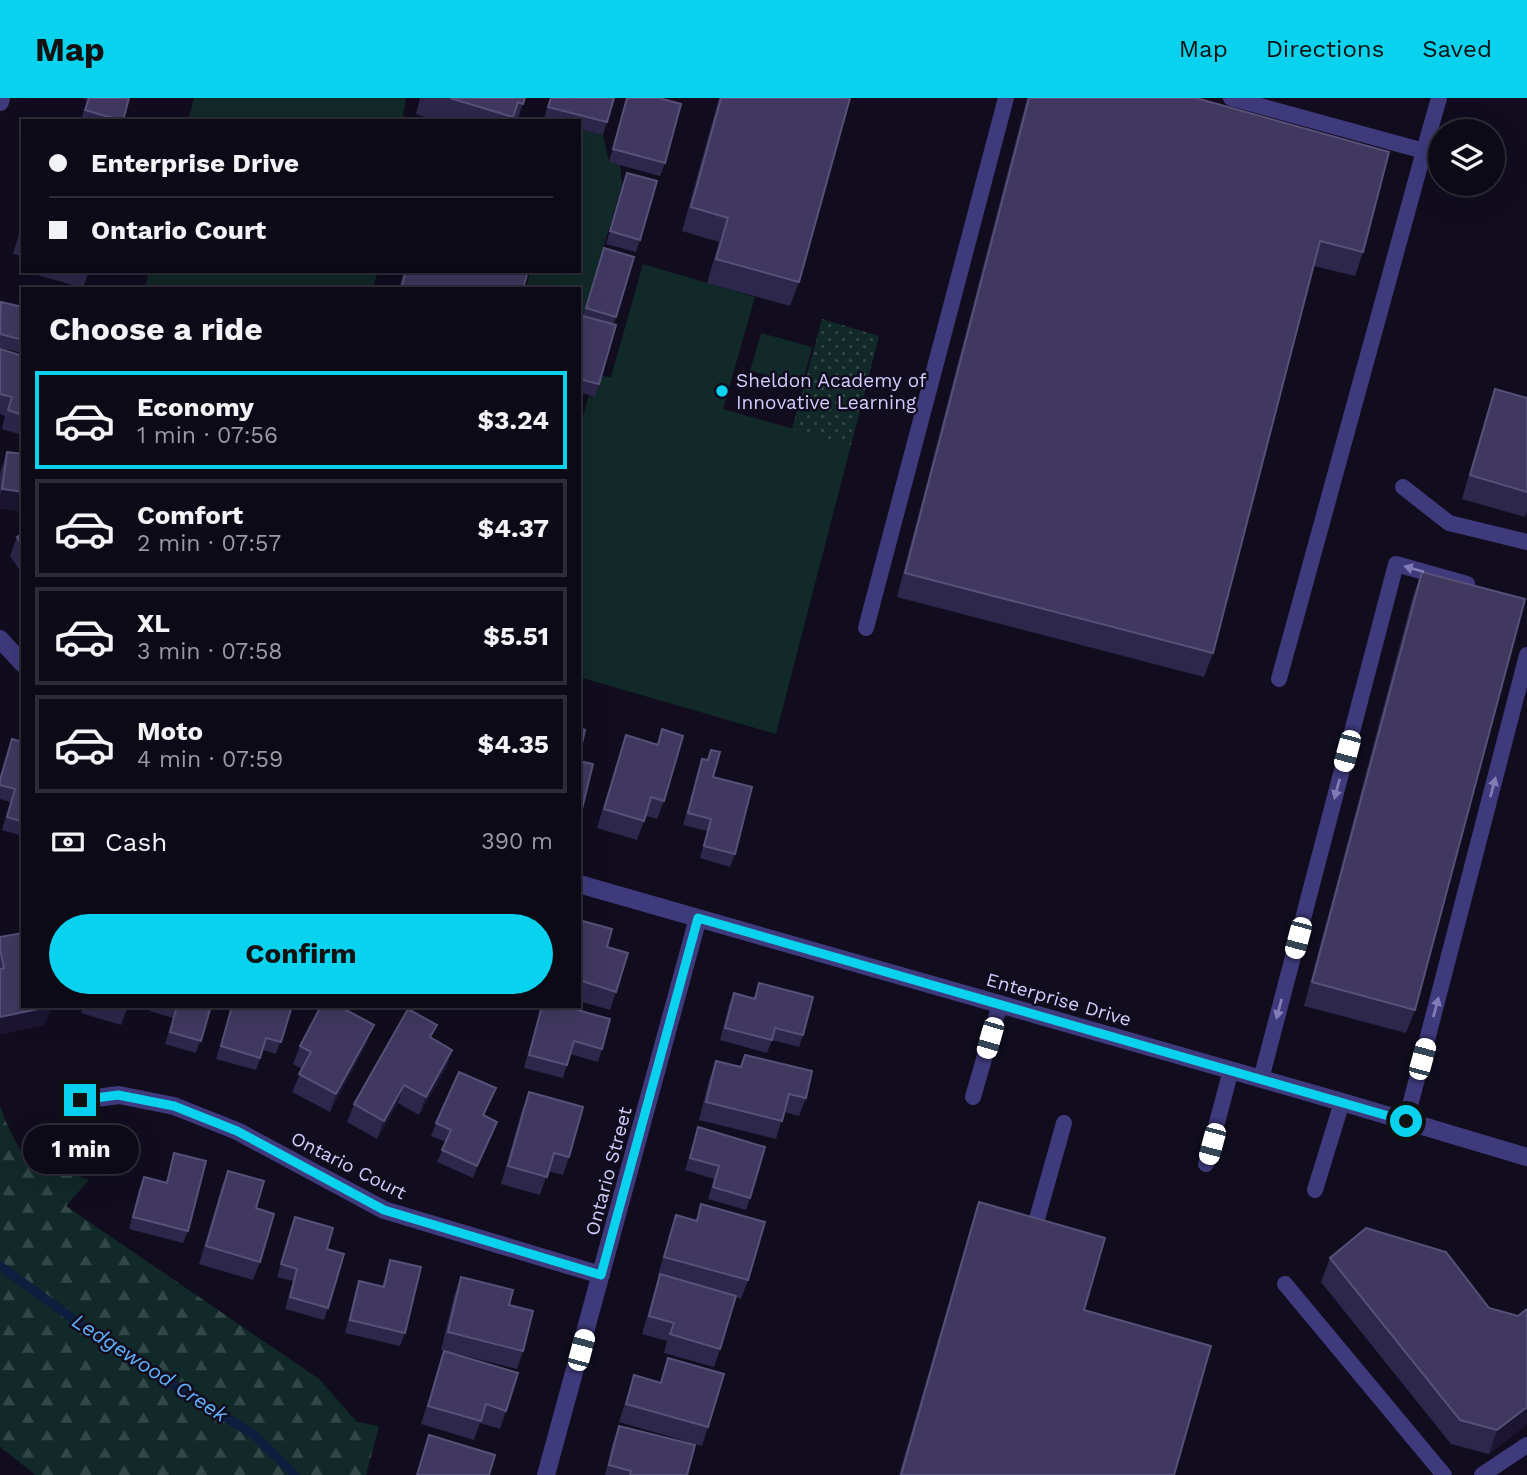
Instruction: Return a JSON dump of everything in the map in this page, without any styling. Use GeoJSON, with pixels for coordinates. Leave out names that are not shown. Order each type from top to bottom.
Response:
{"type":"FeatureCollection","features":[{"type":"Feature","properties":{"kind":"street"},"geometry":{"type":"LineString","coordinates":[[0,639],[21,662]]}},
{"type":"Feature","properties":{"kind":"street","name":"Enterprise Drive"},"geometry":{"type":"LineString","coordinates":[[581,885],[1527,1157]]}},
{"type":"Feature","properties":{"kind":"street","name":"Ontario Street"},"geometry":{"type":"LineString","coordinates":[[547,1475],[698,918]]}},
{"type":"Feature","properties":{"kind":"street","name":"Ontario Court"},"geometry":{"type":"LineString","coordinates":[[80,1100],[118,1095],[174,1106],[237,1131],[384,1210],[601,1275]]}},
{"type":"Feature","properties":{"kind":"lane"},"geometry":{"type":"LineString","coordinates":[[866,628],[1006,98]]}},
{"type":"Feature","properties":{"kind":"lane"},"geometry":{"type":"LineString","coordinates":[[1231,98],[1424,151]]}},
{"type":"Feature","properties":{"kind":"lane"},"geometry":{"type":"LineString","coordinates":[[1279,679],[1439,98]]}},
{"type":"Feature","properties":{"kind":"lane"},"geometry":{"type":"LineString","coordinates":[[1403,487],[1449,523],[1527,542]]}},
{"type":"Feature","properties":{"kind":"lane"},"geometry":{"type":"LineString","coordinates":[[1261,1079],[1396,564],[1488,590]]}},
{"type":"Feature","properties":{"kind":"lane"},"geometry":{"type":"LineString","coordinates":[[1406,1121],[1527,654]]}},
{"type":"Feature","properties":{"kind":"lane"},"geometry":{"type":"LineString","coordinates":[[973,1097],[1000,1004]]}},
{"type":"Feature","properties":{"kind":"lane"},"geometry":{"type":"LineString","coordinates":[[1206,1164],[1231,1070]]}},
{"type":"Feature","properties":{"kind":"lane"},"geometry":{"type":"LineString","coordinates":[[1314,1190],[1342,1102]]}},
{"type":"Feature","properties":{"kind":"lane"},"geometry":{"type":"LineString","coordinates":[[1035,1226],[1065,1123]]}},
{"type":"Feature","properties":{"kind":"lane"},"geometry":{"type":"LineString","coordinates":[[1285,1284],[1444,1475]]}},
{"type":"Feature","properties":{"kind":"lane"},"geometry":{"type":"LineString","coordinates":[[1482,1475],[1527,1445]]}},
{"type":"Feature","properties":{"kind":"green space"},"geometry":{"type":"Polygon","coordinates":[[[194,98],[406,98],[402,119],[189,119],[194,98]]]}},
{"type":"Feature","properties":{"kind":"green space"},"geometry":{"type":"Polygon","coordinates":[[[581,130],[603,135],[609,161],[620,165],[622,185],[582,320],[581,287],[526,287],[530,273],[581,273],[581,130]]]}},
{"type":"Feature","properties":{"kind":"green space"},"geometry":{"type":"Polygon","coordinates":[[[643,264],[755,297],[723,409],[851,445],[776,734],[581,678],[581,423],[589,395],[595,396],[600,376],[611,377],[643,264]]]}},
{"type":"Feature","properties":{"kind":"green space"},"geometry":{"type":"Polygon","coordinates":[[[149,273],[377,273],[374,287],[145,287],[149,273]]]}},
{"type":"Feature","properties":{"kind":"green space"},"geometry":{"type":"Polygon","coordinates":[[[822,319],[879,336],[851,445],[792,429],[822,319]]]}},
{"type":"Feature","properties":{"kind":"green space"},"geometry":{"type":"Polygon","coordinates":[[[761,333],[812,347],[802,385],[750,371],[761,333]]]}},
{"type":"Feature","properties":{"kind":"green space"},"geometry":{"type":"Polygon","coordinates":[[[0,1105],[23,1156],[89,1180],[66,1206],[319,1379],[357,1422],[379,1426],[366,1475],[36,1475],[0,1447],[0,1105]]]}},
{"type":"Feature","properties":{"kind":"building"},"geometry":{"type":"Polygon","coordinates":[[[89,98],[129,98],[124,119],[85,110],[89,98]]]}},
{"type":"Feature","properties":{"kind":"building"},"geometry":{"type":"Polygon","coordinates":[[[450,98],[525,98],[523,104],[518,102],[513,117],[450,98]]]}},
{"type":"Feature","properties":{"kind":"building"},"geometry":{"type":"Polygon","coordinates":[[[551,98],[614,98],[607,122],[548,107],[551,98]]]}},
{"type":"Feature","properties":{"kind":"building"},"geometry":{"type":"Polygon","coordinates":[[[627,98],[659,98],[681,104],[665,163],[613,149],[627,98]]]}},
{"type":"Feature","properties":{"kind":"building"},"geometry":{"type":"Polygon","coordinates":[[[721,98],[850,98],[799,282],[716,259],[728,218],[691,207],[721,98]]]}},
{"type":"Feature","properties":{"kind":"building"},"geometry":{"type":"Polygon","coordinates":[[[1029,98],[1196,98],[1389,152],[1363,252],[1320,241],[1213,653],[905,573],[1029,98]]]}},
{"type":"Feature","properties":{"kind":"building"},"geometry":{"type":"Polygon","coordinates":[[[627,173],[657,181],[640,240],[610,231],[627,173]]]}},
{"type":"Feature","properties":{"kind":"building"},"geometry":{"type":"Polygon","coordinates":[[[604,248],[634,257],[616,317],[586,308],[604,248]]]}},
{"type":"Feature","properties":{"kind":"building"},"geometry":{"type":"Polygon","coordinates":[[[405,273],[527,273],[524,287],[402,287],[405,273]]]}},
{"type":"Feature","properties":{"kind":"building"},"geometry":{"type":"Polygon","coordinates":[[[1,302],[21,307],[21,339],[0,334],[1,302]]]}},
{"type":"Feature","properties":{"kind":"building"},"geometry":{"type":"Polygon","coordinates":[[[581,316],[616,325],[599,384],[581,380],[581,316]]]}},
{"type":"Feature","properties":{"kind":"building"},"geometry":{"type":"Polygon","coordinates":[[[0,349],[21,355],[21,414],[8,410],[12,397],[0,394],[0,349]]]}},
{"type":"Feature","properties":{"kind":"building"},"geometry":{"type":"Polygon","coordinates":[[[1495,389],[1527,398],[1527,492],[1470,475],[1495,389]]]}},
{"type":"Feature","properties":{"kind":"building"},"geometry":{"type":"Polygon","coordinates":[[[7,452],[21,454],[21,492],[2,489],[7,452]]]}},
{"type":"Feature","properties":{"kind":"building"},"geometry":{"type":"Polygon","coordinates":[[[1422,572],[1525,599],[1415,1010],[1312,982],[1422,572]]]}},
{"type":"Feature","properties":{"kind":"building"},"geometry":{"type":"Polygon","coordinates":[[[581,729],[585,730],[581,748],[581,729]]]}},
{"type":"Feature","properties":{"kind":"building"},"geometry":{"type":"Polygon","coordinates":[[[662,729],[683,736],[664,801],[651,797],[644,821],[604,809],[626,735],[658,745],[662,729]]]}},
{"type":"Feature","properties":{"kind":"building"},"geometry":{"type":"Polygon","coordinates":[[[12,739],[21,741],[21,821],[7,817],[15,789],[0,785],[12,739]]]}},
{"type":"Feature","properties":{"kind":"building"},"geometry":{"type":"Polygon","coordinates":[[[711,750],[720,752],[713,777],[752,787],[735,854],[704,846],[711,819],[688,813],[702,759],[708,760],[711,750]]]}},
{"type":"Feature","properties":{"kind":"building"},"geometry":{"type":"Polygon","coordinates":[[[581,761],[593,764],[581,809],[581,761]]]}},
{"type":"Feature","properties":{"kind":"building"},"geometry":{"type":"Polygon","coordinates":[[[581,921],[612,929],[607,947],[628,953],[616,992],[581,981],[581,921]]]}},
{"type":"Feature","properties":{"kind":"building"},"geometry":{"type":"Polygon","coordinates":[[[21,933],[21,1008],[43,1008],[0,1017],[0,969],[4,968],[0,937],[21,933]]]}},
{"type":"Feature","properties":{"kind":"building"},"geometry":{"type":"Polygon","coordinates":[[[759,983],[813,997],[803,1035],[775,1028],[772,1040],[725,1028],[734,993],[755,999],[759,983]]]}},
{"type":"Feature","properties":{"kind":"building"},"geometry":{"type":"Polygon","coordinates":[[[176,1008],[210,1008],[201,1041],[170,1032],[176,1008]]]}},
{"type":"Feature","properties":{"kind":"building"},"geometry":{"type":"Polygon","coordinates":[[[231,1008],[291,1008],[281,1042],[266,1038],[260,1058],[221,1046],[231,1008]]]}},
{"type":"Feature","properties":{"kind":"building"},"geometry":{"type":"Polygon","coordinates":[[[320,1008],[343,1008],[374,1025],[336,1094],[299,1074],[311,1052],[300,1046],[320,1008]]]}},
{"type":"Feature","properties":{"kind":"building"},"geometry":{"type":"Polygon","coordinates":[[[541,1008],[570,1008],[610,1019],[602,1049],[574,1041],[567,1065],[529,1055],[541,1008]]]}},
{"type":"Feature","properties":{"kind":"building"},"geometry":{"type":"Polygon","coordinates":[[[408,1009],[437,1025],[430,1037],[452,1050],[426,1097],[404,1085],[384,1121],[354,1104],[408,1009]]]}},
{"type":"Feature","properties":{"kind":"building"},"geometry":{"type":"Polygon","coordinates":[[[745,1055],[812,1071],[806,1098],[789,1094],[782,1121],[706,1102],[716,1061],[741,1067],[745,1055]]]}},
{"type":"Feature","properties":{"kind":"building"},"geometry":{"type":"Polygon","coordinates":[[[459,1072],[496,1088],[483,1115],[497,1122],[477,1166],[442,1150],[451,1130],[436,1123],[459,1072]]]}},
{"type":"Feature","properties":{"kind":"building"},"geometry":{"type":"Polygon","coordinates":[[[529,1092],[583,1107],[569,1157],[554,1153],[547,1177],[508,1166],[529,1092]]]}},
{"type":"Feature","properties":{"kind":"building"},"geometry":{"type":"Polygon","coordinates":[[[698,1127],[765,1147],[750,1198],[713,1187],[719,1166],[690,1158],[698,1127]]]}},
{"type":"Feature","properties":{"kind":"building"},"geometry":{"type":"Polygon","coordinates":[[[174,1153],[206,1161],[188,1231],[133,1217],[144,1177],[167,1183],[174,1153]]]}},
{"type":"Feature","properties":{"kind":"building"},"geometry":{"type":"Polygon","coordinates":[[[228,1171],[264,1181],[256,1208],[274,1214],[260,1262],[206,1246],[228,1171]]]}},
{"type":"Feature","properties":{"kind":"building"},"geometry":{"type":"Polygon","coordinates":[[[979,1202],[1105,1238],[1084,1310],[1211,1346],[1174,1475],[901,1475],[979,1202]]]}},
{"type":"Feature","properties":{"kind":"building"},"geometry":{"type":"Polygon","coordinates":[[[701,1204],[765,1222],[748,1280],[664,1257],[676,1215],[697,1221],[701,1204]]]}},
{"type":"Feature","properties":{"kind":"building"},"geometry":{"type":"Polygon","coordinates":[[[295,1217],[333,1228],[327,1249],[344,1254],[328,1308],[290,1297],[297,1269],[281,1264],[295,1217]]]}},
{"type":"Feature","properties":{"kind":"building"},"geometry":{"type":"Polygon","coordinates":[[[1366,1228],[1446,1252],[1489,1308],[1518,1316],[1527,1309],[1527,1407],[1497,1430],[1460,1420],[1330,1258],[1366,1228]]]}},
{"type":"Feature","properties":{"kind":"building"},"geometry":{"type":"Polygon","coordinates":[[[390,1260],[421,1267],[405,1333],[350,1320],[359,1281],[384,1287],[390,1260]]]}},
{"type":"Feature","properties":{"kind":"building"},"geometry":{"type":"Polygon","coordinates":[[[660,1274],[736,1296],[720,1349],[670,1334],[674,1323],[649,1316],[660,1274]]]}},
{"type":"Feature","properties":{"kind":"building"},"geometry":{"type":"Polygon","coordinates":[[[461,1277],[513,1290],[509,1305],[533,1311],[523,1351],[448,1332],[461,1277]]]}},
{"type":"Feature","properties":{"kind":"building"},"geometry":{"type":"Polygon","coordinates":[[[444,1351],[518,1373],[506,1411],[486,1404],[481,1421],[428,1406],[444,1351]]]}},
{"type":"Feature","properties":{"kind":"building"},"geometry":{"type":"Polygon","coordinates":[[[668,1358],[724,1374],[708,1427],[626,1404],[634,1375],[661,1383],[668,1358]]]}},
{"type":"Feature","properties":{"kind":"building"},"geometry":{"type":"Polygon","coordinates":[[[619,1426],[695,1445],[687,1475],[630,1475],[631,1471],[609,1465],[619,1426]]]}},
{"type":"Feature","properties":{"kind":"building"},"geometry":{"type":"Polygon","coordinates":[[[429,1435],[495,1455],[489,1475],[417,1475],[429,1435]]]}},
{"type":"Feature","properties":{"kind":"waterway","name":"Ledgewood Creek"},"geometry":{"type":"LineString","coordinates":[[0,1266],[108,1344],[254,1435],[295,1475]]}},
{"type":"Feature","properties":{"kind":"place","name":"Sheldon Academy of Innovative Learning"},"geometry":{"type":"Point","coordinates":[722,391]}},
{"type":"Feature","properties":{"kind":"route"},"geometry":{"type":"LineString","coordinates":[[80,1100],[118,1095],[174,1106],[237,1131],[384,1210],[601,1275],[698,918],[1406,1121]]}}]}
